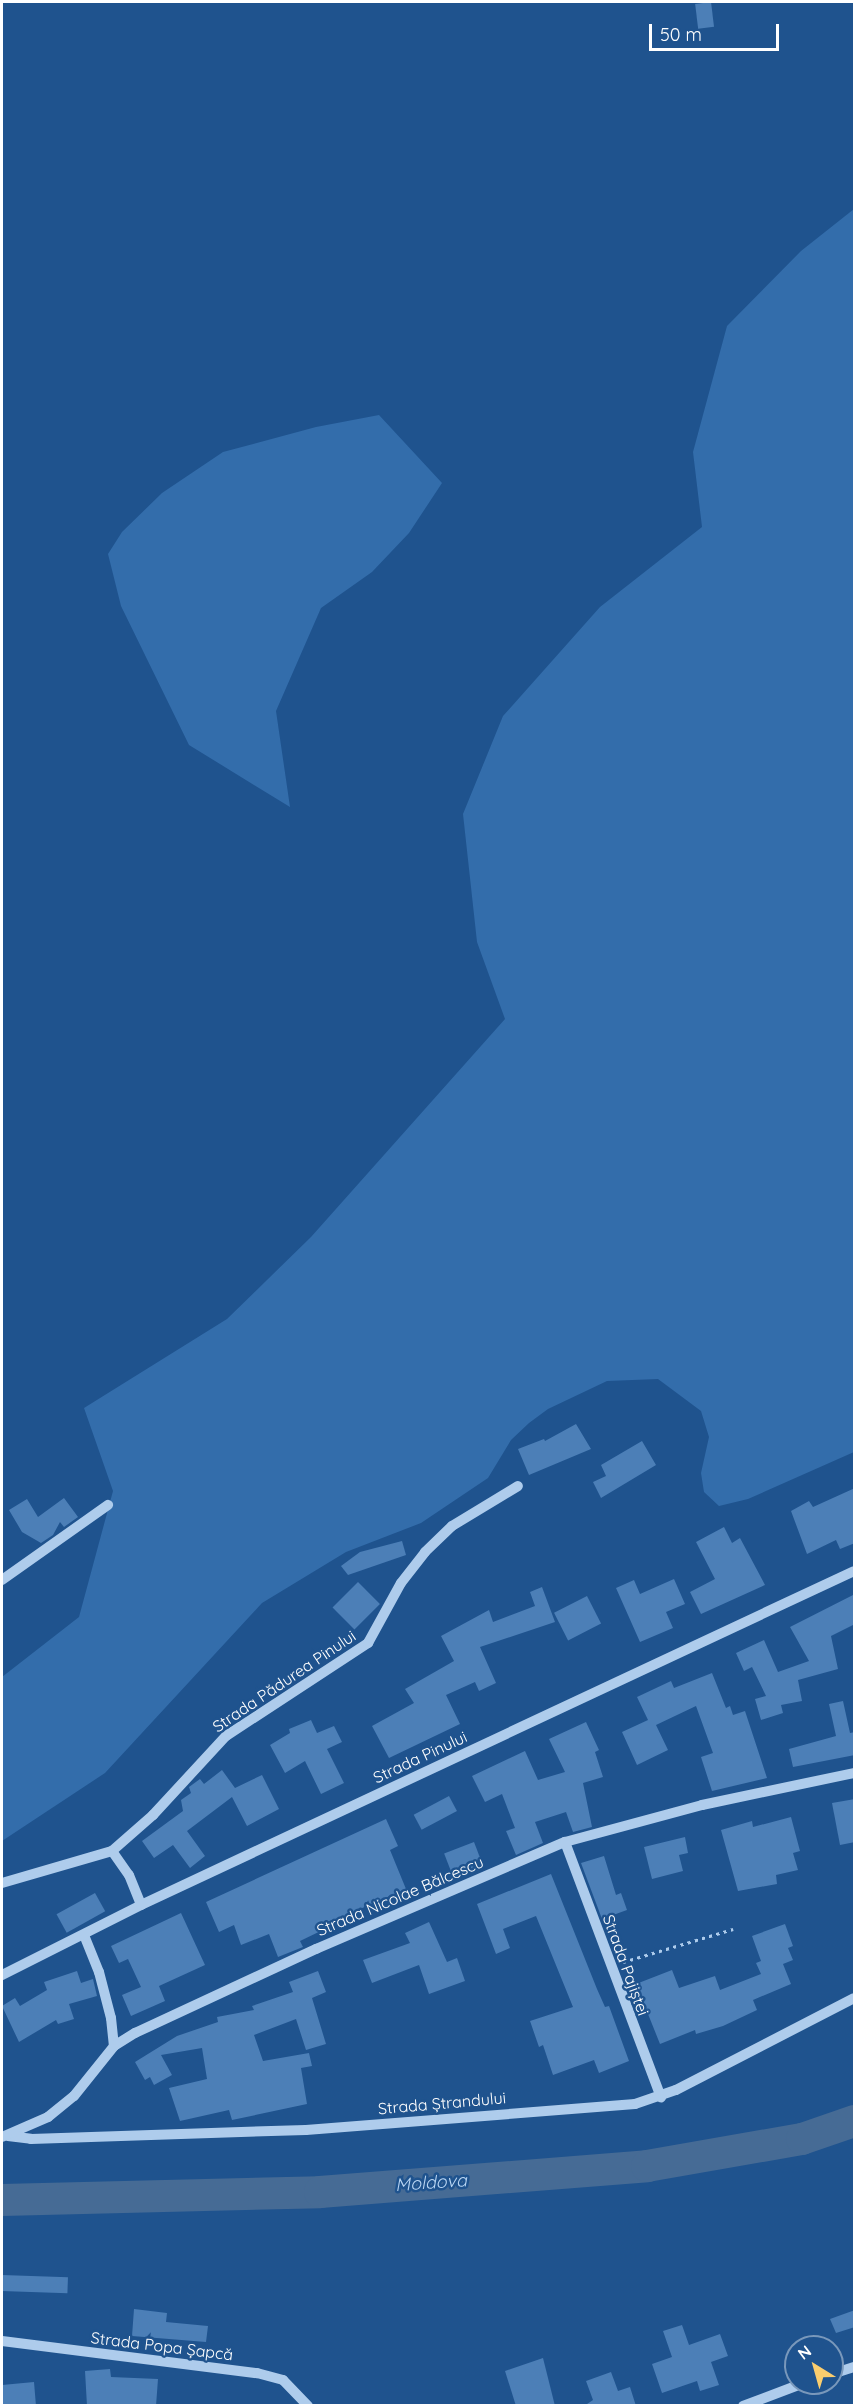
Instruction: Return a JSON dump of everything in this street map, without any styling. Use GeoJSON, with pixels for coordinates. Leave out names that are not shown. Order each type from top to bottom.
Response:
{"type":"FeatureCollection","features":[{"type":"Feature","properties":{"kind":"street","name":"Strada Pădurea Pinului"},"geometry":{"type":"LineString","coordinates":[[112,1851],[153,1815],[226,1736],[368,1643],[401,1583],[425,1552],[452,1526],[518,1486]]}},
{"type":"Feature","properties":{"kind":"street"},"geometry":{"type":"LineString","coordinates":[[2,1580],[108,1505]]}},
{"type":"Feature","properties":{"kind":"street","name":"Strada Pinului"},"geometry":{"type":"LineString","coordinates":[[2,1975],[141,1905],[855,1571]]}},
{"type":"Feature","properties":{"kind":"street","name":"Strada Nicolae Bălcescu"},"geometry":{"type":"LineString","coordinates":[[5,2137],[48,2117],[65,2103],[114,2046],[192,2004],[565,1842],[702,1805],[855,1773]]}},
{"type":"Feature","properties":{"kind":"street","name":"Strada Pajiștei"},"geometry":{"type":"LineString","coordinates":[[565,1842],[609,1965],[661,2097]]}},
{"type":"Feature","properties":{"kind":"street"},"geometry":{"type":"LineString","coordinates":[[2,1883],[112,1851],[129,1875],[141,1905]]}},
{"type":"Feature","properties":{"kind":"street"},"geometry":{"type":"LineString","coordinates":[[84,1935],[99,1972],[111,2018],[114,2046]]}},
{"type":"Feature","properties":{"kind":"street","name":"Strada Ștrandului"},"geometry":{"type":"LineString","coordinates":[[5,2137],[31,2139],[306,2130],[514,2112],[579,2111],[661,2097],[855,1998]]}},
{"type":"Feature","properties":{"kind":"street","name":"Strada Popa Șapcă"},"geometry":{"type":"LineString","coordinates":[[2,2341],[257,2373],[283,2380],[308,2406]]}},
{"type":"Feature","properties":{"kind":"street"},"geometry":{"type":"LineString","coordinates":[[743,2406],[784,2391]]}},
{"type":"Feature","properties":{"kind":"path"},"geometry":{"type":"LineString","coordinates":[[609,1965],[733,1929]]}},
{"type":"Feature","properties":{"kind":"shaded area"},"geometry":{"type":"Polygon","coordinates":[[[854,209],[854,1452],[748,1499],[719,1506],[704,1492],[701,1473],[709,1437],[701,1411],[658,1379],[607,1381],[548,1409],[529,1423],[511,1440],[488,1478],[421,1523],[346,1552],[262,1603],[105,1773],[2,1841],[2,1677],[79,1617],[113,1491],[84,1408],[227,1319],[311,1237],[505,1019],[477,942],[463,814],[503,716],[600,607],[702,527],[693,452],[727,326],[801,251],[854,209]]]}},
{"type":"Feature","properties":{"kind":"shaded area"},"geometry":{"type":"Polygon","coordinates":[[[379,415],[442,483],[409,533],[372,572],[321,608],[276,711],[290,807],[189,745],[121,606],[108,554],[122,532],[162,493],[223,452],[316,427],[379,415]]]}},
{"type":"Feature","properties":{"kind":"building"},"geometry":{"type":"Polygon","coordinates":[[[711,2],[714,27],[698,29],[695,4],[711,2]]]}},
{"type":"Feature","properties":{"kind":"building"},"geometry":{"type":"Polygon","coordinates":[[[576,1424],[591,1449],[529,1475],[518,1449],[544,1439],[545,1441],[576,1424]]]}},
{"type":"Feature","properties":{"kind":"building"},"geometry":{"type":"Polygon","coordinates":[[[642,1441],[656,1465],[601,1498],[593,1482],[606,1476],[601,1465],[642,1441]]]}},
{"type":"Feature","properties":{"kind":"building"},"geometry":{"type":"Polygon","coordinates":[[[855,1488],[855,1543],[840,1549],[836,1540],[807,1554],[791,1511],[809,1501],[813,1507],[855,1488]]]}},
{"type":"Feature","properties":{"kind":"building"},"geometry":{"type":"Polygon","coordinates":[[[64,1498],[78,1517],[64,1527],[60,1522],[53,1535],[41,1543],[22,1532],[9,1510],[27,1499],[38,1517],[64,1498]]]}},
{"type":"Feature","properties":{"kind":"building"},"geometry":{"type":"Polygon","coordinates":[[[724,1527],[732,1543],[740,1538],[765,1585],[701,1614],[690,1592],[715,1579],[696,1542],[724,1527]]]}},
{"type":"Feature","properties":{"kind":"building"},"geometry":{"type":"Polygon","coordinates":[[[402,1541],[406,1555],[348,1575],[341,1566],[360,1552],[402,1541]]]}},
{"type":"Feature","properties":{"kind":"building"},"geometry":{"type":"Polygon","coordinates":[[[674,1579],[685,1604],[666,1612],[673,1628],[640,1642],[616,1588],[634,1580],[640,1594],[674,1579]]]}},
{"type":"Feature","properties":{"kind":"building"},"geometry":{"type":"Polygon","coordinates":[[[358,1582],[380,1604],[354,1629],[333,1607],[358,1582]]]}},
{"type":"Feature","properties":{"kind":"building"},"geometry":{"type":"Polygon","coordinates":[[[542,1587],[555,1622],[480,1647],[496,1683],[479,1691],[475,1682],[446,1695],[460,1724],[389,1758],[372,1726],[414,1703],[405,1689],[454,1661],[441,1636],[489,1610],[493,1622],[535,1606],[530,1592],[542,1587]]]}},
{"type":"Feature","properties":{"kind":"building"},"geometry":{"type":"Polygon","coordinates":[[[855,1594],[855,1624],[831,1636],[838,1669],[798,1680],[802,1701],[781,1705],[783,1713],[761,1720],[755,1699],[766,1696],[752,1667],[744,1671],[736,1653],[764,1640],[778,1672],[809,1661],[790,1627],[855,1594]]]}},
{"type":"Feature","properties":{"kind":"building"},"geometry":{"type":"Polygon","coordinates":[[[587,1596],[601,1624],[568,1640],[554,1613],[587,1596]]]}},
{"type":"Feature","properties":{"kind":"building"},"geometry":{"type":"Polygon","coordinates":[[[712,1673],[726,1708],[730,1706],[733,1715],[745,1711],[767,1778],[712,1791],[701,1757],[713,1753],[696,1706],[656,1725],[668,1750],[637,1765],[622,1732],[648,1720],[637,1697],[671,1681],[674,1688],[712,1673]]]}},
{"type":"Feature","properties":{"kind":"building"},"geometry":{"type":"Polygon","coordinates":[[[843,1701],[850,1733],[855,1732],[855,1755],[793,1767],[789,1749],[836,1736],[829,1704],[843,1701]]]}},
{"type":"Feature","properties":{"kind":"building"},"geometry":{"type":"Polygon","coordinates":[[[311,1720],[317,1733],[334,1726],[342,1742],[327,1749],[344,1783],[321,1794],[305,1761],[285,1773],[270,1745],[290,1733],[289,1729],[311,1720]]]}},
{"type":"Feature","properties":{"kind":"building"},"geometry":{"type":"Polygon","coordinates":[[[586,1722],[599,1750],[595,1752],[603,1777],[583,1783],[592,1827],[573,1832],[566,1812],[535,1822],[543,1843],[516,1855],[506,1831],[515,1828],[502,1794],[485,1802],[472,1776],[525,1751],[538,1780],[565,1772],[549,1739],[586,1722]]]}},
{"type":"Feature","properties":{"kind":"building"},"geometry":{"type":"Polygon","coordinates":[[[222,1770],[235,1788],[262,1775],[279,1809],[247,1826],[232,1797],[187,1831],[205,1856],[190,1868],[173,1845],[154,1858],[142,1841],[183,1811],[181,1800],[191,1793],[189,1787],[200,1779],[204,1784],[222,1770]]]}},
{"type":"Feature","properties":{"kind":"building"},"geometry":{"type":"Polygon","coordinates":[[[449,1796],[457,1811],[422,1830],[414,1815],[449,1796]]]}},
{"type":"Feature","properties":{"kind":"building"},"geometry":{"type":"Polygon","coordinates":[[[855,1799],[855,1842],[840,1845],[832,1803],[855,1799]]]}},
{"type":"Feature","properties":{"kind":"building"},"geometry":{"type":"Polygon","coordinates":[[[791,1817],[800,1851],[793,1853],[798,1870],[776,1875],[777,1884],[738,1891],[721,1830],[752,1821],[753,1827],[791,1817]]]}},
{"type":"Feature","properties":{"kind":"building"},"geometry":{"type":"Polygon","coordinates":[[[386,1819],[398,1846],[390,1850],[406,1889],[353,1912],[354,1915],[300,1941],[303,1947],[278,1957],[269,1934],[241,1945],[234,1925],[219,1932],[206,1902],[386,1819]]]}},
{"type":"Feature","properties":{"kind":"building"},"geometry":{"type":"Polygon","coordinates":[[[685,1837],[688,1853],[679,1855],[683,1871],[652,1879],[644,1847],[685,1837]]]}},
{"type":"Feature","properties":{"kind":"building"},"geometry":{"type":"Polygon","coordinates":[[[474,1842],[484,1868],[454,1880],[444,1853],[474,1842]]]}},
{"type":"Feature","properties":{"kind":"building"},"geometry":{"type":"Polygon","coordinates":[[[604,1856],[616,1895],[621,1893],[627,1910],[602,1919],[581,1863],[604,1856]]]}},
{"type":"Feature","properties":{"kind":"building"},"geometry":{"type":"Polygon","coordinates":[[[551,1874],[597,1989],[605,2007],[609,2006],[629,2061],[599,2073],[594,2060],[553,2075],[543,2045],[539,2047],[530,2021],[573,2007],[536,1916],[503,1929],[510,1948],[496,1954],[477,1904],[551,1874]]]}},
{"type":"Feature","properties":{"kind":"building"},"geometry":{"type":"Polygon","coordinates":[[[95,1893],[105,1911],[67,1933],[57,1914],[95,1893]]]}},
{"type":"Feature","properties":{"kind":"building"},"geometry":{"type":"Polygon","coordinates":[[[181,1913],[205,1965],[159,1986],[165,2001],[131,2016],[122,1995],[141,1987],[128,1959],[119,1963],[111,1946],[181,1913]]]}},
{"type":"Feature","properties":{"kind":"building"},"geometry":{"type":"Polygon","coordinates":[[[429,1922],[447,1962],[457,1958],[465,1981],[429,1994],[419,1965],[372,1983],[363,1960],[410,1943],[405,1933],[429,1922]]]}},
{"type":"Feature","properties":{"kind":"building"},"geometry":{"type":"Polygon","coordinates":[[[785,1924],[793,1946],[788,1948],[793,1960],[783,1964],[791,1984],[753,2000],[757,2010],[723,2026],[696,2034],[695,2030],[660,2044],[636,1984],[672,1970],[679,1988],[715,1976],[720,1990],[761,1974],[756,1963],[761,1961],[752,1936],[785,1924]]]}},
{"type":"Feature","properties":{"kind":"building"},"geometry":{"type":"Polygon","coordinates":[[[77,1971],[81,1983],[93,1979],[97,1996],[69,2004],[74,2019],[58,2024],[56,2020],[19,2042],[2,2006],[15,1998],[20,2006],[47,1990],[44,1982],[77,1971]]]}},
{"type":"Feature","properties":{"kind":"building"},"geometry":{"type":"Polygon","coordinates":[[[318,1971],[326,1992],[312,1998],[326,2044],[306,2050],[296,2019],[254,2035],[263,2061],[309,2053],[312,2066],[301,2068],[307,2104],[232,2120],[229,2110],[180,2121],[169,2088],[207,2079],[202,2048],[161,2055],[172,2075],[154,2085],[150,2077],[145,2080],[135,2062],[177,2036],[218,2022],[217,2017],[254,2010],[252,2006],[293,1992],[289,1982],[318,1971]]]}},
{"type":"Feature","properties":{"kind":"building"},"geometry":{"type":"Polygon","coordinates":[[[2,2275],[68,2277],[67,2293],[2,2291],[2,2275]]]}},
{"type":"Feature","properties":{"kind":"building"},"geometry":{"type":"Polygon","coordinates":[[[134,2309],[167,2313],[166,2322],[208,2326],[206,2342],[132,2336],[134,2309]]]}},
{"type":"Feature","properties":{"kind":"building"},"geometry":{"type":"Polygon","coordinates":[[[855,2310],[855,2327],[836,2333],[830,2319],[855,2310]]]}},
{"type":"Feature","properties":{"kind":"building"},"geometry":{"type":"Polygon","coordinates":[[[682,2325],[689,2345],[720,2334],[728,2356],[711,2362],[719,2385],[700,2391],[697,2381],[662,2393],[652,2364],[672,2357],[663,2331],[682,2325]]]}},
{"type":"Feature","properties":{"kind":"building"},"geometry":{"type":"Polygon","coordinates":[[[543,2358],[555,2406],[516,2406],[505,2371],[543,2358]]]}},
{"type":"Feature","properties":{"kind":"building"},"geometry":{"type":"Polygon","coordinates":[[[110,2369],[111,2377],[158,2379],[156,2406],[87,2406],[85,2371],[110,2369]]]}},
{"type":"Feature","properties":{"kind":"building"},"geometry":{"type":"Polygon","coordinates":[[[611,2372],[618,2391],[630,2387],[636,2406],[584,2406],[593,2400],[586,2381],[611,2372]]]}},
{"type":"Feature","properties":{"kind":"building"},"geometry":{"type":"Polygon","coordinates":[[[34,2382],[36,2406],[2,2406],[2,2385],[34,2382]]]}},
{"type":"Feature","properties":{"kind":"waterway","name":"Moldova"},"geometry":{"type":"LineString","coordinates":[[2,2200],[320,2192],[647,2166],[802,2139],[854,2121]]}}]}
